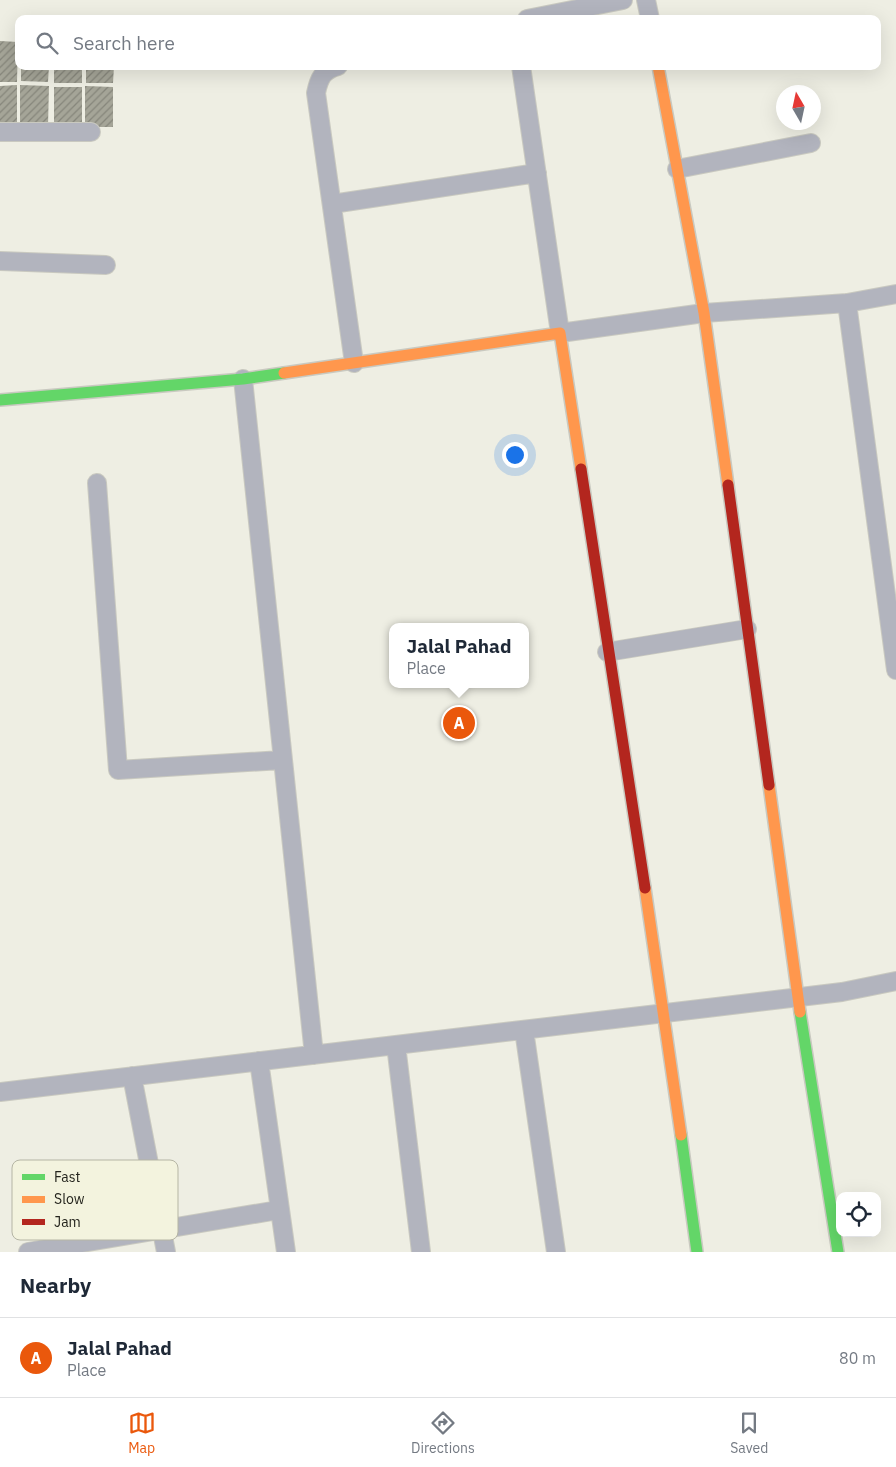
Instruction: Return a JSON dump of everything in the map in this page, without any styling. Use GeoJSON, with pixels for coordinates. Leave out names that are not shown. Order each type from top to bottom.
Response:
{"type":"FeatureCollection","features":[{"type":"Feature","properties":{"kind":"street"},"geometry":{"type":"LineString","coordinates":[[542,15],[589,3],[623,0]]}},
{"type":"Feature","properties":{"kind":"street"},"geometry":{"type":"LineString","coordinates":[[646,0],[649,15]]}},
{"type":"Feature","properties":{"kind":"street"},"geometry":{"type":"LineString","coordinates":[[326,70],[318,80],[316,93],[354,363]]}},
{"type":"Feature","properties":{"kind":"street"},"geometry":{"type":"LineString","coordinates":[[522,70],[664,1013],[697,1252]]}},
{"type":"Feature","properties":{"kind":"street"},"geometry":{"type":"LineString","coordinates":[[659,70],[704,313],[798,997],[838,1252]]}},
{"type":"Feature","properties":{"kind":"street"},"geometry":{"type":"LineString","coordinates":[[0,132],[91,132]]}},
{"type":"Feature","properties":{"kind":"street"},"geometry":{"type":"LineString","coordinates":[[677,169],[811,143]]}},
{"type":"Feature","properties":{"kind":"street"},"geometry":{"type":"LineString","coordinates":[[332,204],[536,173]]}},
{"type":"Feature","properties":{"kind":"street"},"geometry":{"type":"LineString","coordinates":[[0,261],[106,265]]}},
{"type":"Feature","properties":{"kind":"street"},"geometry":{"type":"LineString","coordinates":[[0,400],[243,379],[704,313],[846,303],[896,294]]}},
{"type":"Feature","properties":{"kind":"street"},"geometry":{"type":"LineString","coordinates":[[846,303],[889,563],[896,670]]}},
{"type":"Feature","properties":{"kind":"street"},"geometry":{"type":"LineString","coordinates":[[243,379],[314,1055]]}},
{"type":"Feature","properties":{"kind":"street"},"geometry":{"type":"LineString","coordinates":[[97,483],[118,770],[282,760]]}},
{"type":"Feature","properties":{"kind":"street"},"geometry":{"type":"LineString","coordinates":[[608,652],[747,629]]}},
{"type":"Feature","properties":{"kind":"street"},"geometry":{"type":"LineString","coordinates":[[0,1092],[842,992],[896,980]]}},
{"type":"Feature","properties":{"kind":"street"},"geometry":{"type":"LineString","coordinates":[[524,1030],[556,1252]]}},
{"type":"Feature","properties":{"kind":"street"},"geometry":{"type":"LineString","coordinates":[[396,1045],[422,1252]]}},
{"type":"Feature","properties":{"kind":"street"},"geometry":{"type":"LineString","coordinates":[[259,1061],[278,1210],[286,1252]]}},
{"type":"Feature","properties":{"kind":"street"},"geometry":{"type":"LineString","coordinates":[[132,1076],[149,1160]]}},
{"type":"Feature","properties":{"kind":"street"},"geometry":{"type":"LineString","coordinates":[[178,1227],[278,1210]]}},
{"type":"Feature","properties":{"kind":"street"},"geometry":{"type":"LineString","coordinates":[[39,1251],[104,1240]]}},
{"type":"Feature","properties":{"kind":"building"},"geometry":{"type":"Polygon","coordinates":[[[0,41],[15,42],[17,82],[0,82],[0,41]]]}},
{"type":"Feature","properties":{"kind":"building"},"geometry":{"type":"Polygon","coordinates":[[[21,70],[49,70],[48,82],[21,81],[21,70]]]}},
{"type":"Feature","properties":{"kind":"building"},"geometry":{"type":"Polygon","coordinates":[[[54,70],[82,70],[82,83],[54,83],[54,70]]]}},
{"type":"Feature","properties":{"kind":"building"},"geometry":{"type":"Polygon","coordinates":[[[86,70],[114,70],[113,83],[86,83],[86,70]]]}},
{"type":"Feature","properties":{"kind":"building"},"geometry":{"type":"Polygon","coordinates":[[[17,85],[17,126],[0,126],[0,86],[17,85]]]}},
{"type":"Feature","properties":{"kind":"building"},"geometry":{"type":"Polygon","coordinates":[[[20,85],[49,86],[48,126],[20,126],[20,85]]]}},
{"type":"Feature","properties":{"kind":"building"},"geometry":{"type":"Polygon","coordinates":[[[85,86],[113,87],[113,127],[85,127],[85,86]]]}},
{"type":"Feature","properties":{"kind":"building"},"geometry":{"type":"Polygon","coordinates":[[[54,87],[82,87],[82,127],[54,127],[54,87]]]}},
{"type":"Feature","properties":{"kind":"traffic: fast"},"geometry":{"type":"LineString","coordinates":[[0,400],[243,379],[284,373]]}},
{"type":"Feature","properties":{"kind":"traffic: fast"},"geometry":{"type":"LineString","coordinates":[[800,1012],[838,1252]]}},
{"type":"Feature","properties":{"kind":"traffic: fast"},"geometry":{"type":"LineString","coordinates":[[681,1135],[697,1252]]}},
{"type":"Feature","properties":{"kind":"traffic: slow"},"geometry":{"type":"LineString","coordinates":[[659,70],[704,313],[728,485]]}},
{"type":"Feature","properties":{"kind":"traffic: slow"},"geometry":{"type":"LineString","coordinates":[[284,373],[560,333],[581,469]]}},
{"type":"Feature","properties":{"kind":"traffic: slow"},"geometry":{"type":"LineString","coordinates":[[769,785],[800,1012]]}},
{"type":"Feature","properties":{"kind":"traffic: slow"},"geometry":{"type":"LineString","coordinates":[[645,888],[681,1135]]}},
{"type":"Feature","properties":{"kind":"traffic: jam"},"geometry":{"type":"LineString","coordinates":[[581,469],[645,888]]}},
{"type":"Feature","properties":{"kind":"traffic: jam"},"geometry":{"type":"LineString","coordinates":[[728,485],[769,785]]}},
{"type":"Feature","properties":{"kind":"place","name":"Jalal Pahad"},"geometry":{"type":"Point","coordinates":[459,723]}}]}
